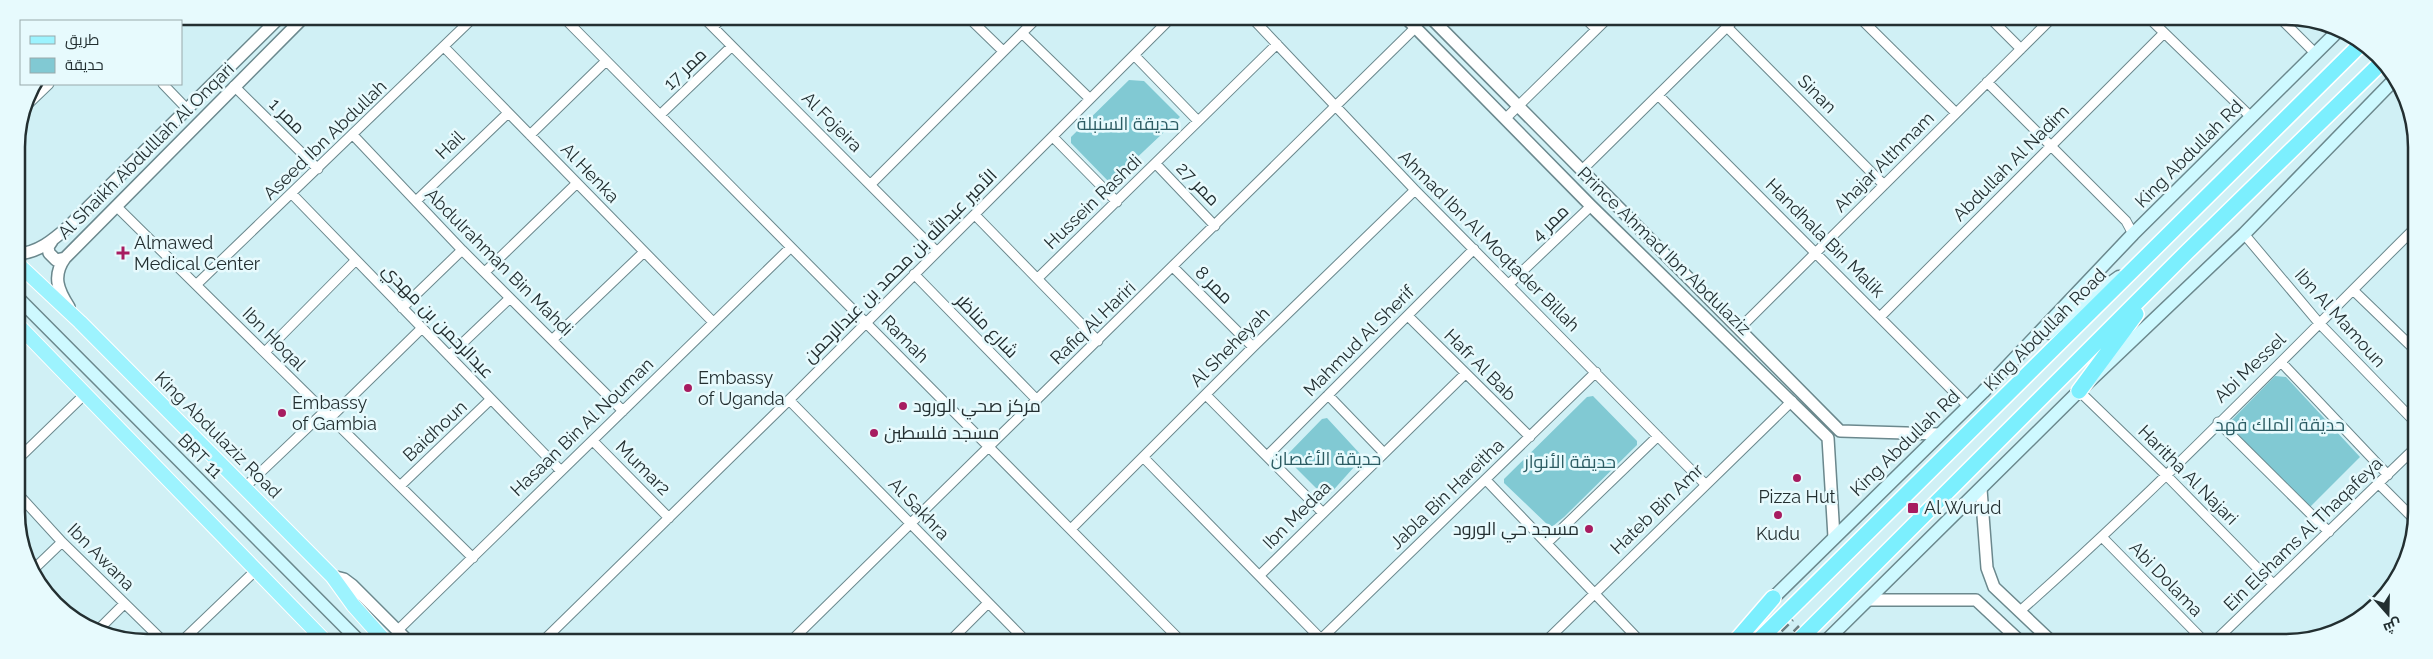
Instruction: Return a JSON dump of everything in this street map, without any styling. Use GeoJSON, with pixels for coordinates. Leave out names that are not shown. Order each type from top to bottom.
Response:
{"type":"FeatureCollection","features":[{"type":"Feature","properties":{"kind":"highway","name":"King Abdullah Road"},"geometry":{"type":"LineString","coordinates":[[1765,634],[2356,47]]}},
{"type":"Feature","properties":{"kind":"highway"},"geometry":{"type":"LineString","coordinates":[[1805,634],[2187,252],[2377,67]]}},
{"type":"Feature","properties":{"kind":"highway"},"geometry":{"type":"LineString","coordinates":[[2079,392],[2133,316],[2187,252]]}},
{"type":"Feature","properties":{"kind":"highway"},"geometry":{"type":"LineString","coordinates":[[1743,634],[1773,598]]}},
{"type":"Feature","properties":{"kind":"main road","name":"King Abdullah Rd"},"geometry":{"type":"LineString","coordinates":[[1735,634],[1983,392],[2133,234],[2334,35]]}},
{"type":"Feature","properties":{"kind":"main road"},"geometry":{"type":"LineString","coordinates":[[1833,634],[2079,392],[2244,234],[2390,84]]}},
{"type":"Feature","properties":{"kind":"main road"},"geometry":{"type":"LineString","coordinates":[[1983,392],[2081,304],[2141,261]]}},
{"type":"Feature","properties":{"kind":"main road","name":"King Abdulaziz Road"},"geometry":{"type":"LineString","coordinates":[[25,270],[80,322],[332,576],[353,605],[379,634]]}},
{"type":"Feature","properties":{"kind":"main road","name":"BRT 11"},"geometry":{"type":"LineString","coordinates":[[25,305],[352,634]]}},
{"type":"Feature","properties":{"kind":"main road"},"geometry":{"type":"LineString","coordinates":[[25,337],[84,394],[318,634]]}},
{"type":"Feature","properties":{"kind":"street","name":"Al Shaikh Abdulllah Al Onqari"},"geometry":{"type":"LineString","coordinates":[[25,252],[35,250],[52,241],[188,110],[272,25]]}},
{"type":"Feature","properties":{"kind":"street","name":"Al Shaikh Abdulllah Al Onqari"},"geometry":{"type":"LineString","coordinates":[[80,322],[60,293],[56,280],[57,272],[65,258],[296,25]]}},
{"type":"Feature","properties":{"kind":"street","name":"Aseed Ibn Abdullah"},"geometry":{"type":"LineString","coordinates":[[196,285],[466,25]]}},
{"type":"Feature","properties":{"kind":"street","name":"Ramah"},"geometry":{"type":"LineString","coordinates":[[571,25],[1174,634]]}},
{"type":"Feature","properties":{"kind":"street"},"geometry":{"type":"LineString","coordinates":[[976,25],[1003,52]]}},
{"type":"Feature","properties":{"kind":"street"},"geometry":{"type":"LineString","coordinates":[[871,184],[1030,25]]}},
{"type":"Feature","properties":{"kind":"street","name":"الأمير عبدالله بن محمد بن عبدالرحمن"},"geometry":{"type":"LineString","coordinates":[[550,634],[789,400],[1053,137],[1089,98],[1165,25]]}},
{"type":"Feature","properties":{"kind":"street","name":"Ahmad Ibn Al Moqtader Billah"},"geometry":{"type":"LineString","coordinates":[[1259,25],[1415,190],[1705,484]]}},
{"type":"Feature","properties":{"kind":"street","name":"Prince Ahmad Ibn Abdulaziz"},"geometry":{"type":"LineString","coordinates":[[1438,25],[1840,431],[1938,434]]}},
{"type":"Feature","properties":{"kind":"street"},"geometry":{"type":"LineString","coordinates":[[1592,25],[1596,29]]}},
{"type":"Feature","properties":{"kind":"street"},"geometry":{"type":"LineString","coordinates":[[1505,119],[1600,25]]}},
{"type":"Feature","properties":{"kind":"street"},"geometry":{"type":"LineString","coordinates":[[1867,25],[1956,114]]}},
{"type":"Feature","properties":{"kind":"street"},"geometry":{"type":"LineString","coordinates":[[1997,25],[2021,49]]}},
{"type":"Feature","properties":{"kind":"street","name":"Ahajar Althmam"},"geometry":{"type":"LineString","coordinates":[[1740,328],[2045,25]]}},
{"type":"Feature","properties":{"kind":"street"},"geometry":{"type":"LineString","coordinates":[[2156,25],[2251,117]]}},
{"type":"Feature","properties":{"kind":"street"},"geometry":{"type":"LineString","coordinates":[[2287,25],[2316,54]]}},
{"type":"Feature","properties":{"kind":"street","name":"Al Fojeira"},"geometry":{"type":"LineString","coordinates":[[713,27],[937,252]]}},
{"type":"Feature","properties":{"kind":"street","name":"Prince Ahmad Ibn Abdulaziz"},"geometry":{"type":"LineString","coordinates":[[1416,27],[1591,206],[1828,438],[1834,537]]}},
{"type":"Feature","properties":{"kind":"street","name":"Rafiq Al Hariri"},"geometry":{"type":"LineString","coordinates":[[798,634],[1416,27]]}},
{"type":"Feature","properties":{"kind":"street"},"geometry":{"type":"LineString","coordinates":[[1582,170],[1726,27]]}},
{"type":"Feature","properties":{"kind":"street","name":"Sinan"},"geometry":{"type":"LineString","coordinates":[[1726,27],[1884,185]]}},
{"type":"Feature","properties":{"kind":"street","name":"Abdullah Al Nadim"},"geometry":{"type":"LineString","coordinates":[[1880,317],[2164,32]]}},
{"type":"Feature","properties":{"kind":"street"},"geometry":{"type":"LineString","coordinates":[[1022,33],[1089,98]]}},
{"type":"Feature","properties":{"kind":"street","name":"Hussein Rashdi"},"geometry":{"type":"LineString","coordinates":[[1038,278],[1277,44]]}},
{"type":"Feature","properties":{"kind":"street"},"geometry":{"type":"LineString","coordinates":[[1446,57],[1458,45]]}},
{"type":"Feature","properties":{"kind":"street","name":"ممر 17"},"geometry":{"type":"LineString","coordinates":[[660,115],[732,46]]}},
{"type":"Feature","properties":{"kind":"street","name":"Al Henka"},"geometry":{"type":"LineString","coordinates":[[444,47],[713,322]]}},
{"type":"Feature","properties":{"kind":"street"},"geometry":{"type":"LineString","coordinates":[[1134,55],[1198,121]]}},
{"type":"Feature","properties":{"kind":"street"},"geometry":{"type":"LineString","coordinates":[[530,134],[606,60]]}},
{"type":"Feature","properties":{"kind":"street"},"geometry":{"type":"LineString","coordinates":[[1988,82],[2126,221],[2133,234]]}},
{"type":"Feature","properties":{"kind":"street"},"geometry":{"type":"LineString","coordinates":[[36,96],[48,85]]}},
{"type":"Feature","properties":{"kind":"street"},"geometry":{"type":"LineString","coordinates":[[164,85],[188,110]]}},
{"type":"Feature","properties":{"kind":"street","name":"ممر 1"},"geometry":{"type":"LineString","coordinates":[[234,86],[318,168]]}},
{"type":"Feature","properties":{"kind":"street","name":"Handhala Bin Malik"},"geometry":{"type":"LineString","coordinates":[[1658,95],[1968,406]]}},
{"type":"Feature","properties":{"kind":"street","name":"Hail"},"geometry":{"type":"LineString","coordinates":[[416,201],[508,113]]}},
{"type":"Feature","properties":{"kind":"street","name":"Abdulrahman Bin Mahdi"},"geometry":{"type":"LineString","coordinates":[[353,135],[462,250],[622,410]]}},
{"type":"Feature","properties":{"kind":"street"},"geometry":{"type":"LineString","coordinates":[[1053,137],[1116,202]]}},
{"type":"Feature","properties":{"kind":"street","name":"ممر 27"},"geometry":{"type":"LineString","coordinates":[[1156,164],[1215,226]]}},
{"type":"Feature","properties":{"kind":"street"},"geometry":{"type":"LineString","coordinates":[[485,272],[577,183]]}},
{"type":"Feature","properties":{"kind":"street","name":"Al Sheheyah"},"geometry":{"type":"LineString","coordinates":[[1071,530],[1253,346],[1415,190]]}},
{"type":"Feature","properties":{"kind":"street","name":"عبدالرحمن بن مهدي"},"geometry":{"type":"LineString","coordinates":[[292,194],[561,471]]}},
{"type":"Feature","properties":{"kind":"street","name":"Ibn Hoqal"},"geometry":{"type":"LineString","coordinates":[[116,206],[473,558]]}},
{"type":"Feature","properties":{"kind":"street","name":"ممر 4"},"geometry":{"type":"LineString","coordinates":[[1509,284],[1591,206]]}},
{"type":"Feature","properties":{"kind":"street"},"geometry":{"type":"LineString","coordinates":[[975,215],[1098,341]]}},
{"type":"Feature","properties":{"kind":"street","name":"Ibn Al Mamoun"},"geometry":{"type":"LineString","coordinates":[[2244,234],[2319,323],[2408,415]]}},
{"type":"Feature","properties":{"kind":"street","name":"Abi Messel"},"geometry":{"type":"LineString","coordinates":[[2020,611],[2103,538],[2167,476],[2218,422],[2408,235]]}},
{"type":"Feature","properties":{"kind":"street"},"geometry":{"type":"LineString","coordinates":[[52,241],[48,247],[49,252],[56,260],[65,258]]}},
{"type":"Feature","properties":{"kind":"street","name":"Hasaan Bin Al Nouman"},"geometry":{"type":"LineString","coordinates":[[397,630],[790,248]]}},
{"type":"Feature","properties":{"kind":"street","name":"Mahmud Al Sherif"},"geometry":{"type":"LineString","coordinates":[[1267,456],[1474,249]]}},
{"type":"Feature","properties":{"kind":"street"},"geometry":{"type":"LineString","coordinates":[[402,308],[462,250]]}},
{"type":"Feature","properties":{"kind":"street"},"geometry":{"type":"LineString","coordinates":[[552,339],[644,252]]}},
{"type":"Feature","properties":{"kind":"street"},"geometry":{"type":"LineString","coordinates":[[265,352],[356,260]]}},
{"type":"Feature","properties":{"kind":"street","name":"ممر 8"},"geometry":{"type":"LineString","coordinates":[[1173,267],[1253,346]]}},
{"type":"Feature","properties":{"kind":"street","name":"شارع مناظر"},"geometry":{"type":"LineString","coordinates":[[914,274],[1038,400]]}},
{"type":"Feature","properties":{"kind":"street"},"geometry":{"type":"LineString","coordinates":[[2353,290],[2408,343]]}},
{"type":"Feature","properties":{"kind":"street"},"geometry":{"type":"LineString","coordinates":[[449,356],[510,298]]}},
{"type":"Feature","properties":{"kind":"street","name":"Hafr Al Bab"},"geometry":{"type":"LineString","coordinates":[[1408,316],[1530,438]]}},
{"type":"Feature","properties":{"kind":"street"},"geometry":{"type":"LineString","coordinates":[[244,488],[422,328]]}},
{"type":"Feature","properties":{"kind":"street"},"geometry":{"type":"LineString","coordinates":[[2281,362],[2388,475]]}},
{"type":"Feature","properties":{"kind":"street","name":"Jabla Bin Hareitha"},"geometry":{"type":"LineString","coordinates":[[1328,634],[1596,372]]}},
{"type":"Feature","properties":{"kind":"street","name":"Ibn Medaa"},"geometry":{"type":"LineString","coordinates":[[1260,575],[1383,452],[1465,374]]}},
{"type":"Feature","properties":{"kind":"street","name":"Haritha Al Najari"},"geometry":{"type":"LineString","coordinates":[[2079,392],[2167,476],[2273,584]]}},
{"type":"Feature","properties":{"kind":"street"},"geometry":{"type":"LineString","coordinates":[[25,452],[84,394]]}},
{"type":"Feature","properties":{"kind":"street"},"geometry":{"type":"LineString","coordinates":[[1206,395],[1323,513]]}},
{"type":"Feature","properties":{"kind":"street"},"geometry":{"type":"LineString","coordinates":[[1328,395],[1383,452]]}},
{"type":"Feature","properties":{"kind":"street","name":"Baidhoun"},"geometry":{"type":"LineString","coordinates":[[400,486],[492,399]]}},
{"type":"Feature","properties":{"kind":"street","name":"Al Sakhra"},"geometry":{"type":"LineString","coordinates":[[789,400],[1019,634]]}},
{"type":"Feature","properties":{"kind":"street","name":"Hateb Bin Amr"},"geometry":{"type":"LineString","coordinates":[[1554,634],[1705,484],[1792,401]]}},
{"type":"Feature","properties":{"kind":"street"},"geometry":{"type":"LineString","coordinates":[[2218,422],[2329,532]]}},
{"type":"Feature","properties":{"kind":"street"},"geometry":{"type":"LineString","coordinates":[[1547,543],[1658,436]]}},
{"type":"Feature","properties":{"kind":"street","name":"Mumar2"},"geometry":{"type":"LineString","coordinates":[[593,441],[669,518]]}},
{"type":"Feature","properties":{"kind":"street","name":"Ein Elshams Al Thaqafeya"},"geometry":{"type":"LineString","coordinates":[[2222,634],[2408,455]]}},
{"type":"Feature","properties":{"kind":"street"},"geometry":{"type":"LineString","coordinates":[[1144,458],[1316,634]]}},
{"type":"Feature","properties":{"kind":"street"},"geometry":{"type":"LineString","coordinates":[[1486,480],[1633,634]]}},
{"type":"Feature","properties":{"kind":"street"},"geometry":{"type":"LineString","coordinates":[[2379,484],[2408,513]]}},
{"type":"Feature","properties":{"kind":"street"},"geometry":{"type":"LineString","coordinates":[[1980,489],[1987,568],[1994,587],[2044,634]]}},
{"type":"Feature","properties":{"kind":"street","name":"Ibn Awana"},"geometry":{"type":"LineString","coordinates":[[25,502],[62,542],[156,634]]}},
{"type":"Feature","properties":{"kind":"street","name":"Abi Dolama"},"geometry":{"type":"LineString","coordinates":[[2103,538],[2198,634]]}},
{"type":"Feature","properties":{"kind":"street"},"geometry":{"type":"LineString","coordinates":[[38,565],[62,542]]}},
{"type":"Feature","properties":{"kind":"street"},"geometry":{"type":"LineString","coordinates":[[189,634],[255,571]]}},
{"type":"Feature","properties":{"kind":"street"},"geometry":{"type":"LineString","coordinates":[[332,576],[344,579],[352,585],[401,634]]}},
{"type":"Feature","properties":{"kind":"street"},"geometry":{"type":"LineString","coordinates":[[1868,600],[1976,600],[2008,634]]}},
{"type":"Feature","properties":{"kind":"street"},"geometry":{"type":"LineString","coordinates":[[957,634],[988,603]]}},
{"type":"Feature","properties":{"kind":"street"},"geometry":{"type":"LineString","coordinates":[[103,625],[124,604]]}},
{"type":"Feature","properties":{"kind":"green space","name":"حديقة السنبلة"},"geometry":{"type":"Polygon","coordinates":[[[1129,80],[1144,81],[1180,117],[1110,183],[1071,143],[1071,137],[1129,80]]]}},
{"type":"Feature","properties":{"kind":"green space","name":"حديقة الملك فهد"},"geometry":{"type":"Polygon","coordinates":[[[2275,376],[2286,377],[2360,457],[2310,507],[2226,426],[2275,376]]]}},
{"type":"Feature","properties":{"kind":"green space","name":"حديقة الأنوار"},"geometry":{"type":"Polygon","coordinates":[[[1593,396],[1637,441],[1637,445],[1564,517],[1553,526],[1549,526],[1504,483],[1504,479],[1587,397],[1593,396]]]}},
{"type":"Feature","properties":{"kind":"green space","name":"حديقة الأغصان"},"geometry":{"type":"Polygon","coordinates":[[[1327,418],[1363,457],[1329,495],[1323,495],[1287,459],[1287,455],[1322,419],[1327,418]]]}},
{"type":"Feature","properties":{"kind":"railway"},"geometry":{"type":"LineString","coordinates":[[1779,634],[1793,620]]}},
{"type":"Feature","properties":{"kind":"railway"},"geometry":{"type":"LineString","coordinates":[[1791,634],[1799,626]]}},
{"type":"Feature","properties":{"kind":"place","name":"Almawed Medical Center"},"geometry":{"type":"Point","coordinates":[123,253]}},
{"type":"Feature","properties":{"kind":"place","name":"Embassy of Uganda"},"geometry":{"type":"Point","coordinates":[688,388]}},
{"type":"Feature","properties":{"kind":"place","name":"مركز صحي الورود"},"geometry":{"type":"Point","coordinates":[903,406]}},
{"type":"Feature","properties":{"kind":"place","name":"Embassy of Gambia"},"geometry":{"type":"Point","coordinates":[282,413]}},
{"type":"Feature","properties":{"kind":"place","name":"مسجد فلسطين"},"geometry":{"type":"Point","coordinates":[874,433]}},
{"type":"Feature","properties":{"kind":"place","name":"Pizza Hut"},"geometry":{"type":"Point","coordinates":[1797,478]}},
{"type":"Feature","properties":{"kind":"place","name":"Al Wurud"},"geometry":{"type":"Point","coordinates":[1913,508]}},
{"type":"Feature","properties":{"kind":"place","name":"Kudu"},"geometry":{"type":"Point","coordinates":[1778,515]}},
{"type":"Feature","properties":{"kind":"place","name":"مسجد حي الورود"},"geometry":{"type":"Point","coordinates":[1589,529]}}]}
